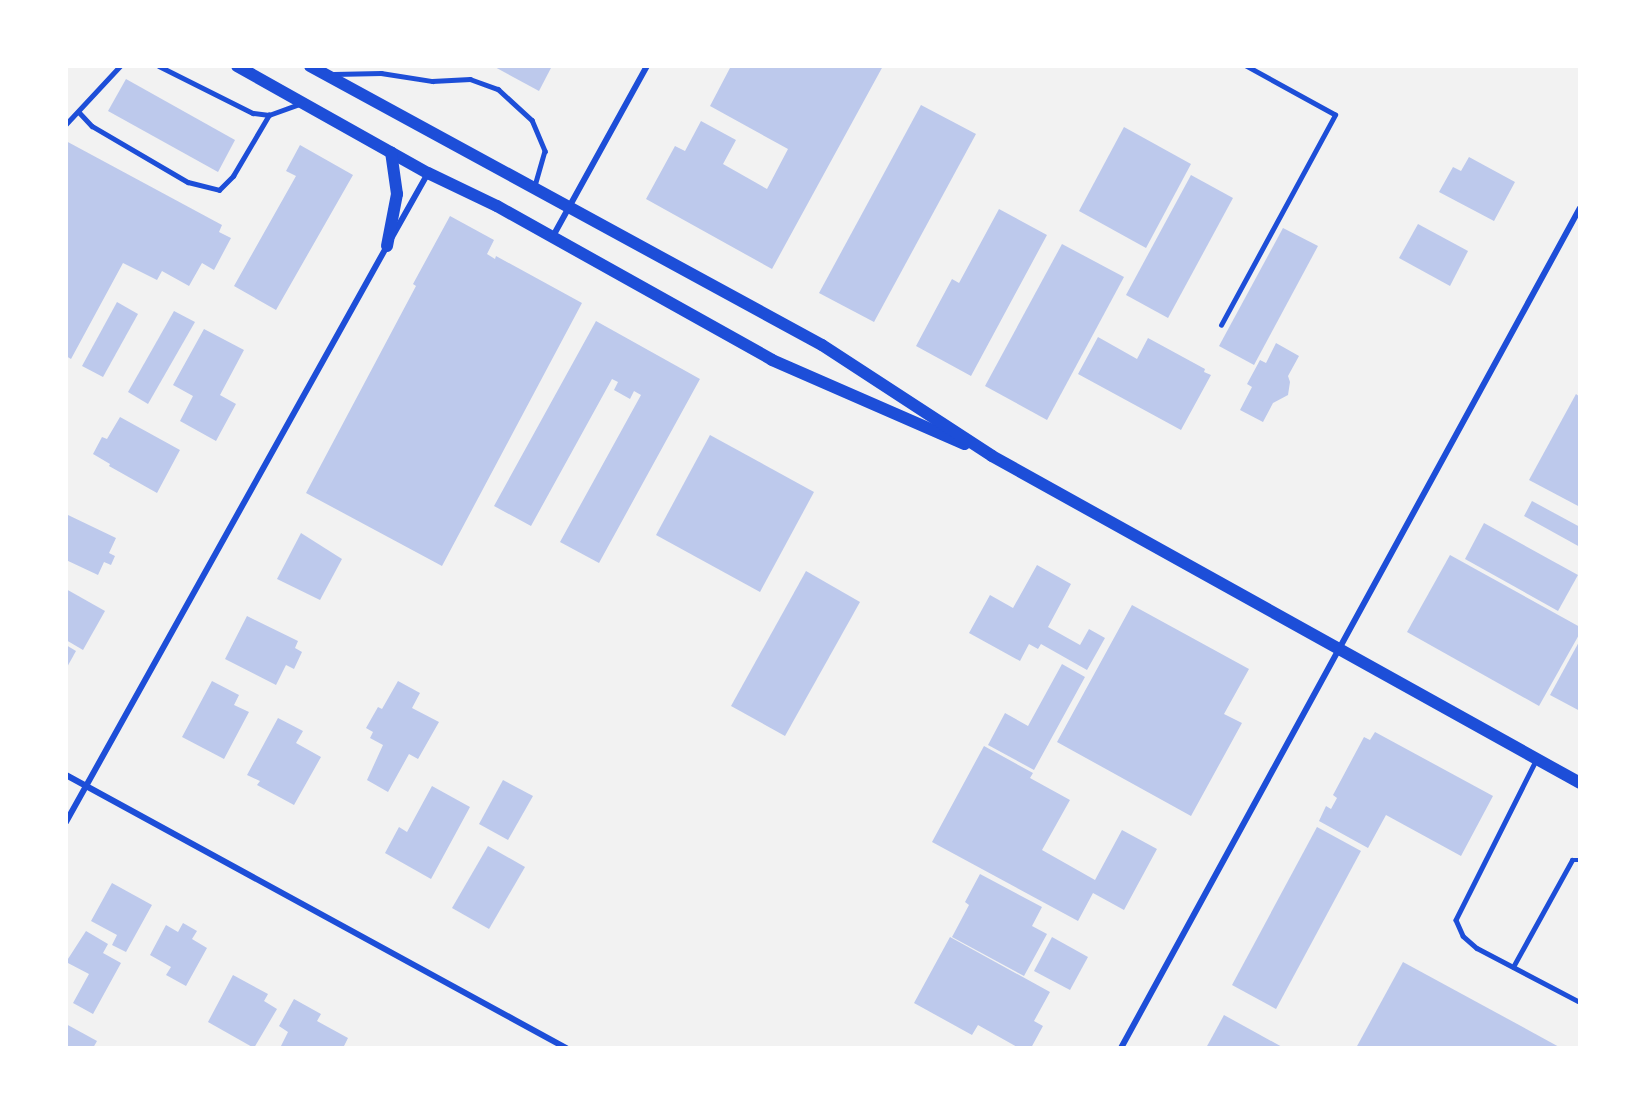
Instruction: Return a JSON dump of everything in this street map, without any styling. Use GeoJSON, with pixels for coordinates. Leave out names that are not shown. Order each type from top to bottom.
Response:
{"type":"FeatureCollection","features":[{"type":"Feature","properties":{"kind":"main road"},"geometry":{"type":"LineString","coordinates":[[237,66],[772,360],[992,456]]}},
{"type":"Feature","properties":{"kind":"main road"},"geometry":{"type":"LineString","coordinates":[[310,66],[822,345],[992,456],[1338,651],[1580,783]]}},
{"type":"Feature","properties":{"kind":"main road"},"geometry":{"type":"LineString","coordinates":[[387,246],[397,194],[391,152]]}},
{"type":"Feature","properties":{"kind":"street"},"geometry":{"type":"LineString","coordinates":[[552,238],[647,66]]}},
{"type":"Feature","properties":{"kind":"street"},"geometry":{"type":"LineString","coordinates":[[66,822],[428,173]]}},
{"type":"Feature","properties":{"kind":"street"},"geometry":{"type":"LineString","coordinates":[[1121,1048],[1580,208]]}},
{"type":"Feature","properties":{"kind":"street"},"geometry":{"type":"LineString","coordinates":[[66,775],[566,1048]]}},
{"type":"Feature","properties":{"kind":"lane"},"geometry":{"type":"LineString","coordinates":[[66,124],[80,112],[120,66]]}},
{"type":"Feature","properties":{"kind":"lane"},"geometry":{"type":"LineString","coordinates":[[159,66],[241,109],[269,115],[286,111],[302,103]]}},
{"type":"Feature","properties":{"kind":"lane"},"geometry":{"type":"LineString","coordinates":[[1221,325],[1335,114],[1246,66]]}},
{"type":"Feature","properties":{"kind":"lane"},"geometry":{"type":"LineString","coordinates":[[326,75],[381,73],[432,81],[470,79],[498,89],[532,120],[544,151],[533,189]]}},
{"type":"Feature","properties":{"kind":"lane"},"geometry":{"type":"LineString","coordinates":[[80,112],[92,126],[188,182],[219,190],[233,176],[269,115]]}},
{"type":"Feature","properties":{"kind":"lane"},"geometry":{"type":"LineString","coordinates":[[1537,759],[1456,920],[1463,936],[1477,948],[1580,1002]]}},
{"type":"Feature","properties":{"kind":"lane"},"geometry":{"type":"LineString","coordinates":[[1513,967],[1572,860],[1580,860]]}},
{"type":"Feature","properties":{"kind":"building"},"geometry":{"type":"Polygon","coordinates":[[[493,66],[552,66],[539,91],[493,66]]]}},
{"type":"Feature","properties":{"kind":"building"},"geometry":{"type":"Polygon","coordinates":[[[731,66],[883,66],[772,269],[646,199],[675,146],[685,151],[701,121],[736,140],[723,164],[767,189],[788,149],[710,106],[731,66]]]}},
{"type":"Feature","properties":{"kind":"building"},"geometry":{"type":"Polygon","coordinates":[[[126,79],[235,140],[218,172],[108,111],[126,79]]]}},
{"type":"Feature","properties":{"kind":"building"},"geometry":{"type":"Polygon","coordinates":[[[921,105],[976,134],[874,322],[819,293],[921,105]]]}},
{"type":"Feature","properties":{"kind":"building"},"geometry":{"type":"Polygon","coordinates":[[[1124,127],[1191,164],[1146,248],[1079,211],[1124,127]]]}},
{"type":"Feature","properties":{"kind":"building"},"geometry":{"type":"Polygon","coordinates":[[[66,141],[222,225],[219,232],[231,238],[214,270],[202,263],[189,286],[162,271],[157,280],[123,263],[71,359],[66,356],[66,141]]]}},
{"type":"Feature","properties":{"kind":"building"},"geometry":{"type":"Polygon","coordinates":[[[300,145],[353,175],[276,310],[234,286],[296,176],[286,171],[300,145]]]}},
{"type":"Feature","properties":{"kind":"building"},"geometry":{"type":"Polygon","coordinates":[[[1469,157],[1515,182],[1494,221],[1439,192],[1453,167],[1461,171],[1469,157]]]}},
{"type":"Feature","properties":{"kind":"building"},"geometry":{"type":"Polygon","coordinates":[[[1191,175],[1233,198],[1168,318],[1126,295],[1191,175]]]}},
{"type":"Feature","properties":{"kind":"building"},"geometry":{"type":"Polygon","coordinates":[[[999,209],[1047,235],[971,376],[916,346],[952,279],[959,283],[999,209]]]}},
{"type":"Feature","properties":{"kind":"building"},"geometry":{"type":"Polygon","coordinates":[[[450,216],[494,240],[487,254],[495,259],[496,256],[582,303],[442,566],[306,493],[416,286],[413,284],[450,216]]]}},
{"type":"Feature","properties":{"kind":"building"},"geometry":{"type":"Polygon","coordinates":[[[1418,224],[1468,251],[1450,286],[1399,258],[1418,224]]]}},
{"type":"Feature","properties":{"kind":"building"},"geometry":{"type":"Polygon","coordinates":[[[1283,228],[1318,246],[1254,365],[1219,346],[1283,228]]]}},
{"type":"Feature","properties":{"kind":"building"},"geometry":{"type":"Polygon","coordinates":[[[1062,244],[1124,277],[1047,420],[985,386],[1062,244]]]}},
{"type":"Feature","properties":{"kind":"building"},"geometry":{"type":"Polygon","coordinates":[[[117,302],[138,314],[103,377],[82,366],[117,302]]]}},
{"type":"Feature","properties":{"kind":"building"},"geometry":{"type":"Polygon","coordinates":[[[174,311],[195,322],[148,404],[128,392],[174,311]]]}},
{"type":"Feature","properties":{"kind":"building"},"geometry":{"type":"Polygon","coordinates":[[[596,321],[700,379],[599,563],[560,542],[641,395],[634,391],[630,399],[614,390],[618,382],[612,379],[531,526],[494,506],[596,321]]]}},
{"type":"Feature","properties":{"kind":"building"},"geometry":{"type":"Polygon","coordinates":[[[204,329],[244,350],[220,395],[236,404],[216,441],[180,421],[193,396],[173,385],[204,329]]]}},
{"type":"Feature","properties":{"kind":"building"},"geometry":{"type":"Polygon","coordinates":[[[1098,337],[1137,359],[1148,338],[1205,369],[1204,372],[1211,375],[1181,430],[1078,374],[1098,337]]]}},
{"type":"Feature","properties":{"kind":"building"},"geometry":{"type":"Polygon","coordinates":[[[1276,343],[1299,356],[1288,376],[1290,382],[1288,395],[1273,403],[1263,422],[1240,410],[1252,387],[1247,384],[1260,360],[1266,363],[1276,343]]]}},
{"type":"Feature","properties":{"kind":"building"},"geometry":{"type":"Polygon","coordinates":[[[1576,394],[1580,397],[1580,507],[1529,480],[1576,394]]]}},
{"type":"Feature","properties":{"kind":"building"},"geometry":{"type":"Polygon","coordinates":[[[120,417],[180,450],[157,493],[109,466],[110,464],[93,454],[102,437],[107,439],[120,417]]]}},
{"type":"Feature","properties":{"kind":"building"},"geometry":{"type":"Polygon","coordinates":[[[710,435],[814,492],[760,592],[656,535],[710,435]]]}},
{"type":"Feature","properties":{"kind":"building"},"geometry":{"type":"Polygon","coordinates":[[[1532,501],[1580,527],[1580,547],[1524,516],[1532,501]]]}},
{"type":"Feature","properties":{"kind":"building"},"geometry":{"type":"Polygon","coordinates":[[[68,515],[116,538],[109,553],[115,556],[111,565],[104,562],[98,575],[66,560],[68,515]]]}},
{"type":"Feature","properties":{"kind":"building"},"geometry":{"type":"Polygon","coordinates":[[[1484,523],[1578,575],[1558,611],[1465,559],[1484,523]]]}},
{"type":"Feature","properties":{"kind":"building"},"geometry":{"type":"Polygon","coordinates":[[[301,533],[342,559],[320,600],[277,579],[301,533]]]}},
{"type":"Feature","properties":{"kind":"building"},"geometry":{"type":"Polygon","coordinates":[[[1450,555],[1580,627],[1580,633],[1539,706],[1407,632],[1450,555]]]}},
{"type":"Feature","properties":{"kind":"building"},"geometry":{"type":"Polygon","coordinates":[[[1037,565],[1071,584],[1048,627],[1080,645],[1089,629],[1105,638],[1087,670],[1041,644],[1038,649],[1029,644],[1020,661],[969,633],[990,595],[1013,608],[1037,565]]]}},
{"type":"Feature","properties":{"kind":"building"},"geometry":{"type":"Polygon","coordinates":[[[806,571],[860,602],[785,736],[731,706],[806,571]]]}},
{"type":"Feature","properties":{"kind":"building"},"geometry":{"type":"Polygon","coordinates":[[[66,589],[105,611],[83,650],[66,640],[66,589]]]}},
{"type":"Feature","properties":{"kind":"building"},"geometry":{"type":"Polygon","coordinates":[[[1132,605],[1249,669],[1224,714],[1242,723],[1191,816],[1057,742],[1132,605]]]}},
{"type":"Feature","properties":{"kind":"building"},"geometry":{"type":"Polygon","coordinates":[[[247,616],[298,641],[295,648],[302,652],[294,669],[286,665],[276,685],[225,659],[247,616]]]}},
{"type":"Feature","properties":{"kind":"building"},"geometry":{"type":"Polygon","coordinates":[[[1580,640],[1580,711],[1550,695],[1580,640]]]}},
{"type":"Feature","properties":{"kind":"building"},"geometry":{"type":"Polygon","coordinates":[[[66,645],[76,651],[66,669],[66,645]]]}},
{"type":"Feature","properties":{"kind":"building"},"geometry":{"type":"Polygon","coordinates":[[[1062,664],[1085,677],[1034,770],[988,745],[1005,713],[1028,726],[1062,664]]]}},
{"type":"Feature","properties":{"kind":"building"},"geometry":{"type":"Polygon","coordinates":[[[212,681],[239,695],[234,705],[249,712],[224,759],[182,737],[212,681]]]}},
{"type":"Feature","properties":{"kind":"building"},"geometry":{"type":"Polygon","coordinates":[[[398,681],[420,693],[412,708],[439,722],[418,759],[409,754],[388,792],[367,780],[383,745],[370,738],[373,732],[366,728],[378,707],[382,709],[398,681]]]}},
{"type":"Feature","properties":{"kind":"building"},"geometry":{"type":"Polygon","coordinates":[[[278,718],[303,731],[296,743],[321,757],[294,805],[257,785],[260,781],[247,775],[278,718]]]}},
{"type":"Feature","properties":{"kind":"building"},"geometry":{"type":"Polygon","coordinates":[[[1375,732],[1493,796],[1461,856],[1386,815],[1368,848],[1319,821],[1326,806],[1331,809],[1337,798],[1333,795],[1364,737],[1370,740],[1375,732]]]}},
{"type":"Feature","properties":{"kind":"building"},"geometry":{"type":"Polygon","coordinates":[[[984,746],[1033,773],[1030,778],[1070,800],[1042,850],[1095,880],[1122,830],[1157,849],[1124,910],[1093,893],[1078,921],[932,842],[984,746]]]}},
{"type":"Feature","properties":{"kind":"building"},"geometry":{"type":"Polygon","coordinates":[[[503,780],[533,796],[508,840],[479,824],[503,780]]]}},
{"type":"Feature","properties":{"kind":"building"},"geometry":{"type":"Polygon","coordinates":[[[432,786],[470,807],[431,879],[385,853],[399,827],[407,832],[432,786]]]}},
{"type":"Feature","properties":{"kind":"building"},"geometry":{"type":"Polygon","coordinates":[[[1317,827],[1361,851],[1276,1009],[1232,985],[1317,827]]]}},
{"type":"Feature","properties":{"kind":"building"},"geometry":{"type":"Polygon","coordinates":[[[488,846],[525,867],[489,929],[452,908],[488,846]]]}},
{"type":"Feature","properties":{"kind":"building"},"geometry":{"type":"Polygon","coordinates":[[[980,874],[1042,907],[1032,926],[1047,934],[1024,976],[952,937],[969,905],[965,902],[980,874]]]}},
{"type":"Feature","properties":{"kind":"building"},"geometry":{"type":"Polygon","coordinates":[[[112,883],[152,905],[126,952],[112,945],[117,935],[91,921],[112,883]]]}},
{"type":"Feature","properties":{"kind":"building"},"geometry":{"type":"Polygon","coordinates":[[[183,923],[197,931],[192,939],[207,948],[186,986],[166,975],[171,967],[150,955],[166,925],[178,932],[183,923]]]}},
{"type":"Feature","properties":{"kind":"building"},"geometry":{"type":"Polygon","coordinates":[[[86,931],[108,944],[103,953],[121,963],[93,1014],[73,1003],[89,974],[66,962],[86,931]]]}},
{"type":"Feature","properties":{"kind":"building"},"geometry":{"type":"Polygon","coordinates":[[[950,937],[1050,992],[1034,1021],[1043,1026],[1031,1048],[1019,1048],[978,1025],[972,1035],[914,1003],[950,937]]]}},
{"type":"Feature","properties":{"kind":"building"},"geometry":{"type":"Polygon","coordinates":[[[1052,937],[1088,957],[1070,990],[1034,971],[1052,937]]]}},
{"type":"Feature","properties":{"kind":"building"},"geometry":{"type":"Polygon","coordinates":[[[1403,962],[1508,1019],[1561,1048],[1356,1048],[1403,962]]]}},
{"type":"Feature","properties":{"kind":"building"},"geometry":{"type":"Polygon","coordinates":[[[233,975],[268,994],[264,1001],[277,1009],[254,1048],[208,1022],[233,975]]]}},
{"type":"Feature","properties":{"kind":"building"},"geometry":{"type":"Polygon","coordinates":[[[294,999],[321,1014],[317,1021],[348,1038],[343,1048],[280,1048],[288,1032],[279,1026],[294,999]]]}},
{"type":"Feature","properties":{"kind":"building"},"geometry":{"type":"Polygon","coordinates":[[[1224,1015],[1284,1048],[1206,1048],[1224,1015]]]}},
{"type":"Feature","properties":{"kind":"building"},"geometry":{"type":"Polygon","coordinates":[[[66,1024],[97,1041],[93,1048],[66,1048],[66,1024]]]}}]}
